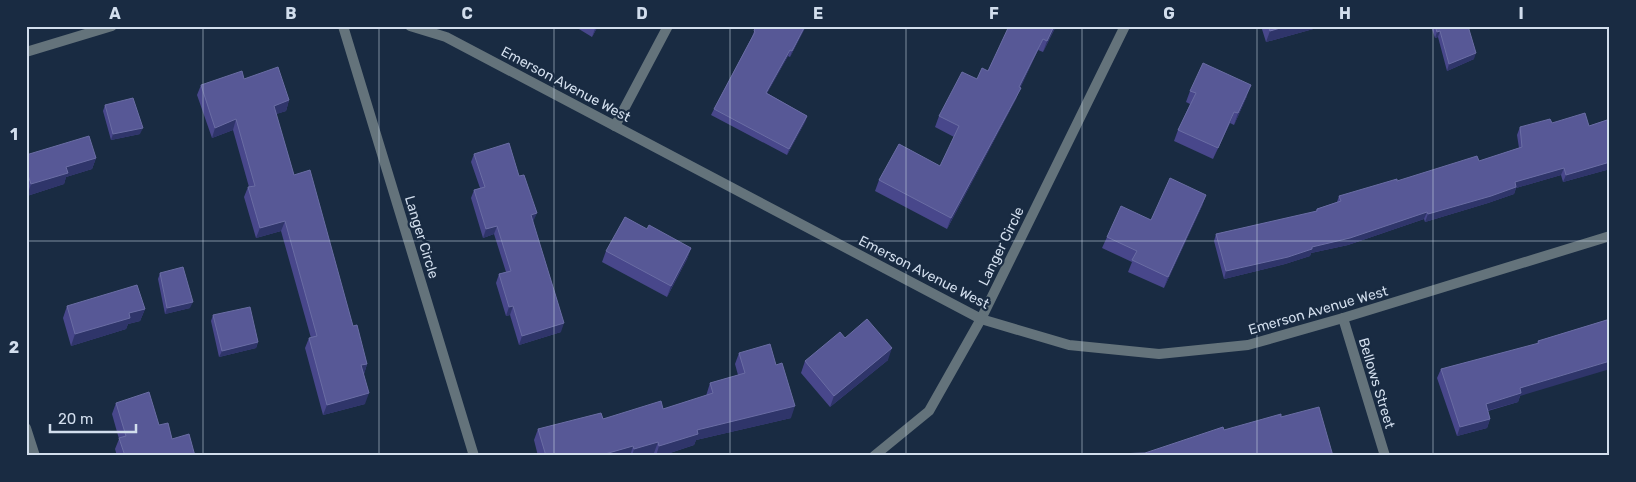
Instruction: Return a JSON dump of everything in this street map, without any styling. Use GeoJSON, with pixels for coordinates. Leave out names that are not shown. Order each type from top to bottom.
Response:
{"type":"FeatureCollection","features":[{"type":"Feature","properties":{"kind":"street"},"geometry":{"type":"LineString","coordinates":[[26,52],[112,26]]}},
{"type":"Feature","properties":{"kind":"street","name":"Langer Circle"},"geometry":{"type":"LineString","coordinates":[[343,26],[474,456]]}},
{"type":"Feature","properties":{"kind":"street","name":"Emerson Avenue West"},"geometry":{"type":"LineString","coordinates":[[410,26],[446,37],[981,319],[1070,345],[1159,354],[1248,344],[1342,318],[1610,236]]}},
{"type":"Feature","properties":{"kind":"street"},"geometry":{"type":"LineString","coordinates":[[615,126],[668,26]]}},
{"type":"Feature","properties":{"kind":"street","name":"Langer Circle"},"geometry":{"type":"LineString","coordinates":[[874,456],[929,411],[981,319],[1125,26]]}},
{"type":"Feature","properties":{"kind":"street","name":"Bellows Street"},"geometry":{"type":"LineString","coordinates":[[1342,318],[1385,456]]}},
{"type":"Feature","properties":{"kind":"street"},"geometry":{"type":"LineString","coordinates":[[26,428],[35,456]]}},
{"type":"Feature","properties":{"kind":"building"},"geometry":{"type":"Polygon","coordinates":[[[756,26],[805,26],[766,93],[807,116],[789,149],[714,109],[755,32],[756,26]]]}},
{"type":"Feature","properties":{"kind":"building"},"geometry":{"type":"Polygon","coordinates":[[[1009,26],[1054,26],[1047,41],[1043,39],[1019,87],[1021,88],[951,218],[879,180],[899,144],[940,166],[959,126],[939,116],[962,72],[977,79],[982,68],[988,71],[1009,26]]]}},
{"type":"Feature","properties":{"kind":"building"},"geometry":{"type":"Polygon","coordinates":[[[1268,26],[1287,26],[1270,31],[1268,26]]]}},
{"type":"Feature","properties":{"kind":"building"},"geometry":{"type":"Polygon","coordinates":[[[1435,26],[1468,26],[1476,53],[1449,64],[1440,31],[1437,32],[1435,26]]]}},
{"type":"Feature","properties":{"kind":"building"},"geometry":{"type":"Polygon","coordinates":[[[1203,63],[1251,85],[1238,113],[1234,112],[1218,148],[1178,130],[1196,93],[1190,91],[1203,63]]]}},
{"type":"Feature","properties":{"kind":"building"},"geometry":{"type":"Polygon","coordinates":[[[278,67],[289,100],[274,106],[294,175],[310,170],[353,326],[357,325],[367,364],[361,365],[369,393],[327,405],[309,338],[317,336],[285,221],[260,228],[248,187],[255,186],[236,119],[215,128],[201,85],[242,71],[244,79],[278,67]]]}},
{"type":"Feature","properties":{"kind":"building"},"geometry":{"type":"Polygon","coordinates":[[[133,98],[143,128],[113,134],[105,105],[133,98]]]}},
{"type":"Feature","properties":{"kind":"building"},"geometry":{"type":"Polygon","coordinates":[[[1585,113],[1589,126],[1610,119],[1610,162],[1566,175],[1564,168],[1515,182],[1516,187],[1491,196],[1428,214],[1427,212],[1350,238],[1312,247],[1312,249],[1288,257],[1226,271],[1216,234],[1317,211],[1317,209],[1341,201],[1339,196],[1397,179],[1397,181],[1477,156],[1479,161],[1522,147],[1520,127],[1550,119],[1552,123],[1585,113]]]}},
{"type":"Feature","properties":{"kind":"building"},"geometry":{"type":"Polygon","coordinates":[[[89,136],[96,158],[66,167],[68,173],[31,184],[26,169],[26,155],[89,136]]]}},
{"type":"Feature","properties":{"kind":"building"},"geometry":{"type":"Polygon","coordinates":[[[509,143],[519,176],[524,175],[537,213],[531,215],[564,323],[522,336],[513,306],[509,307],[499,274],[511,271],[497,226],[486,229],[474,190],[485,187],[474,154],[509,143]]]}},
{"type":"Feature","properties":{"kind":"building"},"geometry":{"type":"Polygon","coordinates":[[[1170,178],[1206,195],[1168,277],[1132,260],[1137,251],[1107,237],[1121,206],[1151,220],[1170,178]]]}},
{"type":"Feature","properties":{"kind":"building"},"geometry":{"type":"Polygon","coordinates":[[[625,217],[647,229],[649,225],[691,248],[671,286],[606,251],[625,217]]]}},
{"type":"Feature","properties":{"kind":"building"},"geometry":{"type":"Polygon","coordinates":[[[183,267],[193,302],[167,308],[160,273],[183,267]]]}},
{"type":"Feature","properties":{"kind":"building"},"geometry":{"type":"Polygon","coordinates":[[[137,285],[145,309],[129,313],[130,318],[75,334],[67,306],[137,285]]]}},
{"type":"Feature","properties":{"kind":"building"},"geometry":{"type":"Polygon","coordinates":[[[250,307],[258,342],[222,351],[213,315],[250,307]]]}},
{"type":"Feature","properties":{"kind":"building"},"geometry":{"type":"Polygon","coordinates":[[[867,319],[892,348],[834,396],[805,361],[840,332],[845,338],[867,319]]]}},
{"type":"Feature","properties":{"kind":"building"},"geometry":{"type":"Polygon","coordinates":[[[1610,319],[1610,361],[1520,388],[1521,393],[1486,404],[1490,419],[1460,427],[1441,369],[1539,343],[1538,341],[1610,319]]]}},
{"type":"Feature","properties":{"kind":"building"},"geometry":{"type":"Polygon","coordinates":[[[770,344],[776,365],[782,363],[795,406],[697,430],[698,434],[659,446],[658,442],[634,449],[633,446],[598,456],[546,456],[538,429],[601,413],[603,419],[661,401],[663,409],[713,393],[710,383],[745,373],[739,353],[770,344]]]}},
{"type":"Feature","properties":{"kind":"building"},"geometry":{"type":"Polygon","coordinates":[[[149,392],[159,425],[168,423],[172,439],[189,434],[195,456],[125,456],[119,438],[126,436],[116,403],[149,392]]]}},
{"type":"Feature","properties":{"kind":"building"},"geometry":{"type":"Polygon","coordinates":[[[1319,407],[1333,456],[1054,456],[1145,453],[1223,427],[1224,430],[1281,414],[1281,417],[1319,407]]]}}]}
